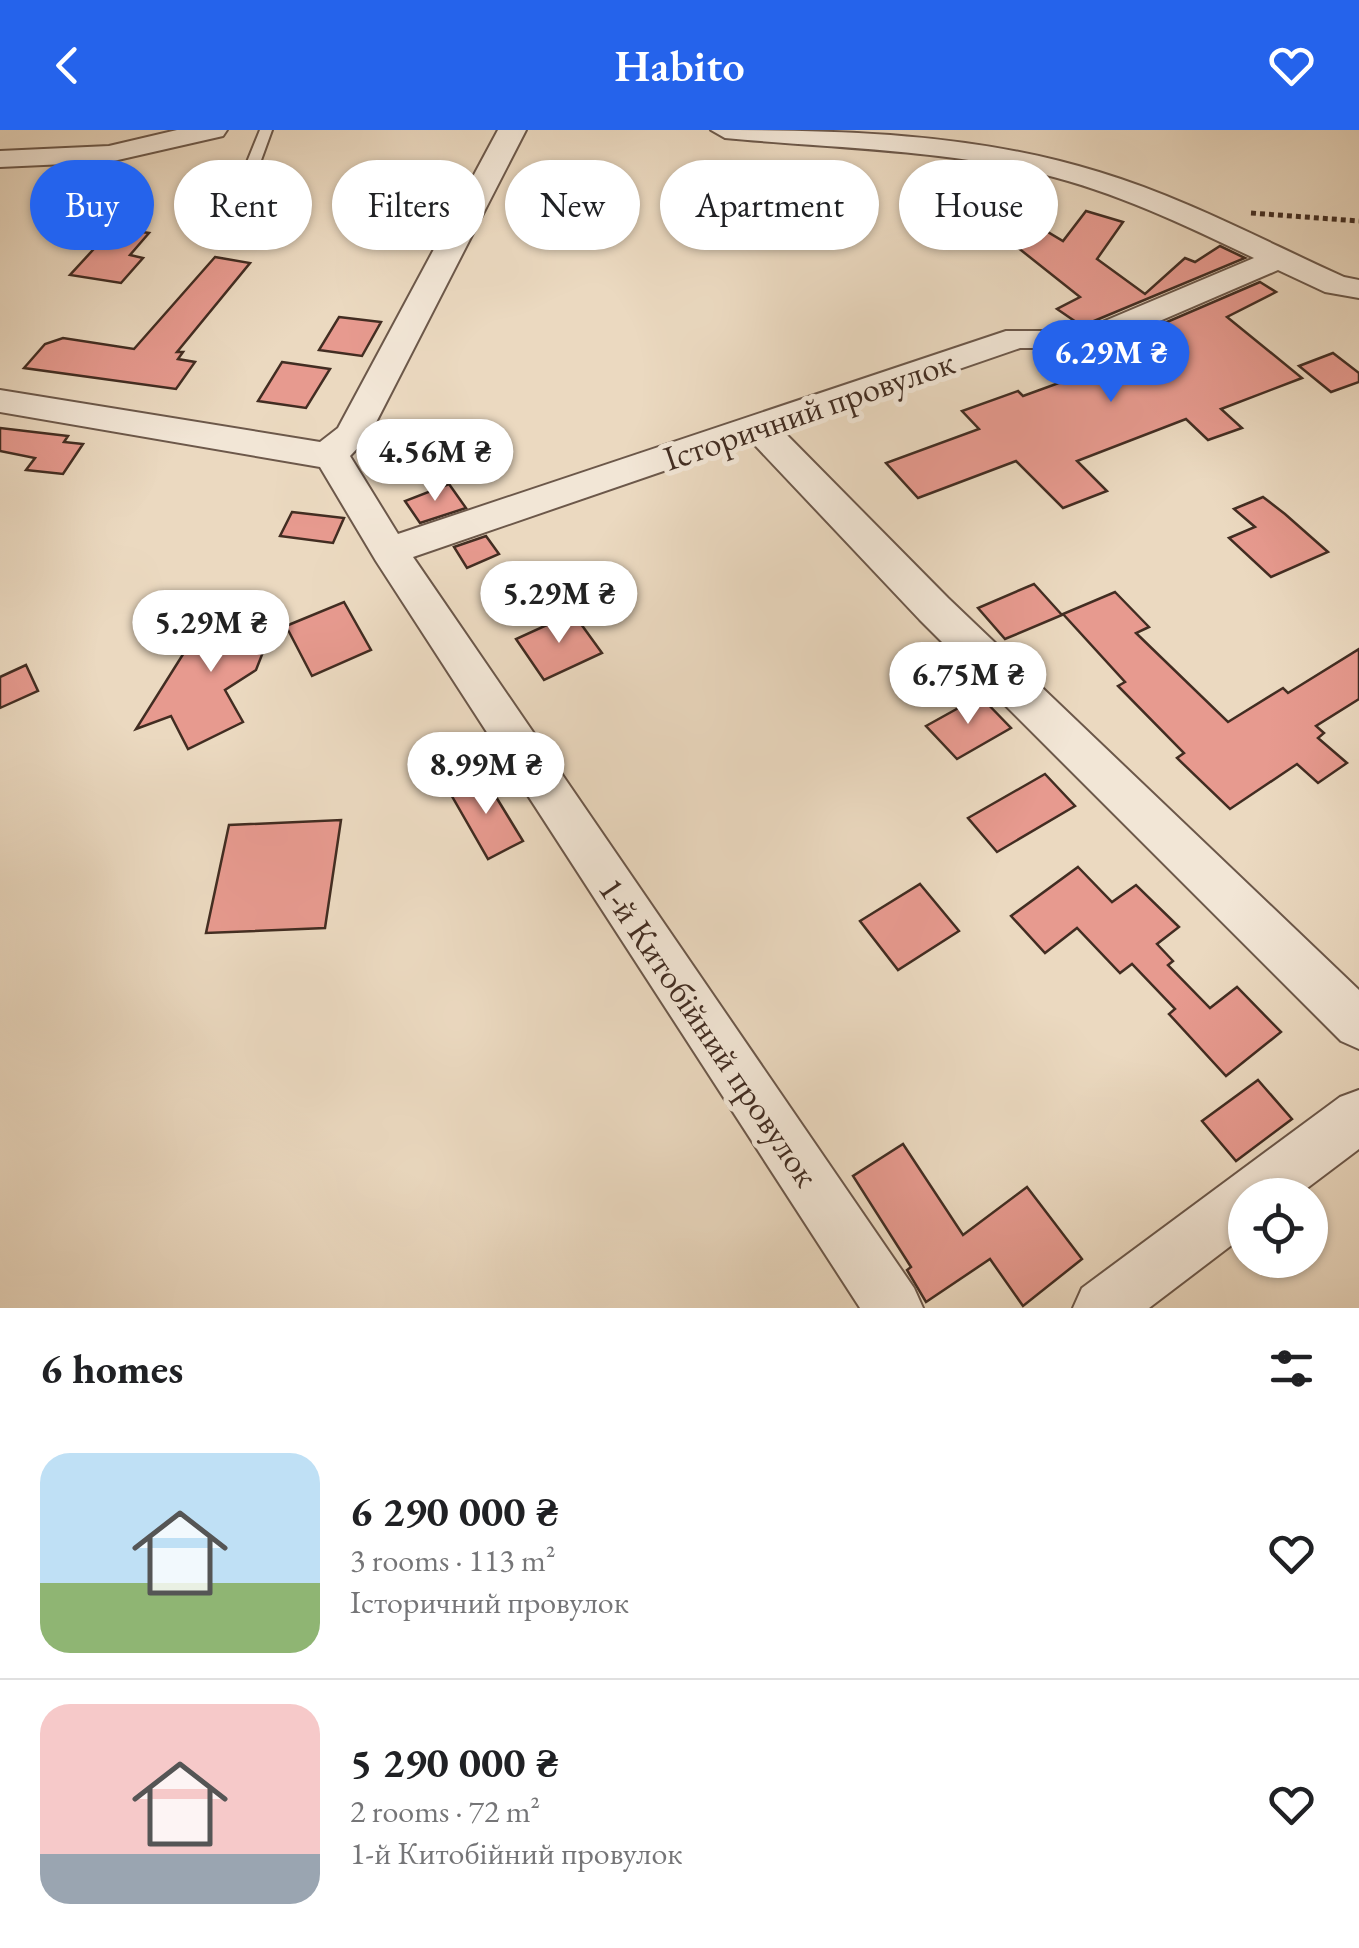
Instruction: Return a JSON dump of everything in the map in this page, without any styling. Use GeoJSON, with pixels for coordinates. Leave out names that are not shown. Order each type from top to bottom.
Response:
{"type":"FeatureCollection","features":[{"type":"Feature","properties":{"kind":"street"},"geometry":{"type":"LineString","coordinates":[[0,159],[109,154],[213,130]]}},
{"type":"Feature","properties":{"kind":"street"},"geometry":{"type":"LineString","coordinates":[[0,402],[310,456],[330,453],[351,436],[512,130]]}},
{"type":"Feature","properties":{"kind":"street"},"geometry":{"type":"LineString","coordinates":[[725,130],[988,156],[1082,176],[1175,208],[1336,285],[1359,289]]}},
{"type":"Feature","properties":{"kind":"street"},"geometry":{"type":"LineString","coordinates":[[1175,208],[1209,210]]}},
{"type":"Feature","properties":{"kind":"street","name":"Історичний провулок"},"geometry":{"type":"LineString","coordinates":[[389,551],[1018,338],[1085,341],[1284,257]]}},
{"type":"Feature","properties":{"kind":"street"},"geometry":{"type":"LineString","coordinates":[[759,428],[934,609],[1359,1024]]}},
{"type":"Feature","properties":{"kind":"street","name":"1-й Китобійний провулок"},"geometry":{"type":"LineString","coordinates":[[330,453],[389,551],[894,1308]]}},
{"type":"Feature","properties":{"kind":"street"},"geometry":{"type":"LineString","coordinates":[[1276,1178],[1359,1116]]}},
{"type":"Feature","properties":{"kind":"street"},"geometry":{"type":"LineString","coordinates":[[1102,1308],[1228,1214]]}},
{"type":"Feature","properties":{"kind":"lane"},"geometry":{"type":"LineString","coordinates":[[254,160],[266,130]]}},
{"type":"Feature","properties":{"kind":"path"},"geometry":{"type":"LineString","coordinates":[[1209,210],[1359,220]]}},
{"type":"Feature","properties":{"kind":"building"},"geometry":{"type":"Polygon","coordinates":[[[1086,211],[1123,222],[1097,259],[1145,294],[1185,258],[1195,262],[1220,246],[1245,258],[1082,326],[1057,309],[1080,297],[1021,250],[1058,250],[1058,238],[1063,241],[1086,211]]]}},
{"type":"Feature","properties":{"kind":"building"},"geometry":{"type":"Polygon","coordinates":[[[93,250],[134,250],[130,255],[143,258],[121,283],[70,275],[93,250]]]}},
{"type":"Feature","properties":{"kind":"building"},"geometry":{"type":"Polygon","coordinates":[[[215,257],[250,263],[177,352],[183,352],[178,359],[195,362],[176,389],[24,368],[45,344],[63,338],[134,349],[215,257]]]}},
{"type":"Feature","properties":{"kind":"building"},"geometry":{"type":"Polygon","coordinates":[[[1260,282],[1276,292],[1227,317],[1302,378],[1221,409],[1242,428],[1208,440],[1186,419],[1077,461],[1107,491],[1063,508],[1016,461],[918,498],[886,463],[979,429],[962,411],[1018,391],[1023,396],[1128,358],[1111,346],[1260,282]]]}},
{"type":"Feature","properties":{"kind":"building"},"geometry":{"type":"Polygon","coordinates":[[[339,317],[381,322],[362,356],[319,350],[339,317]]]}},
{"type":"Feature","properties":{"kind":"building"},"geometry":{"type":"Polygon","coordinates":[[[1333,353],[1359,373],[1359,382],[1331,392],[1299,366],[1333,353]]]}},
{"type":"Feature","properties":{"kind":"building"},"geometry":{"type":"Polygon","coordinates":[[[282,362],[330,369],[306,408],[258,401],[282,362]]]}},
{"type":"Feature","properties":{"kind":"building"},"geometry":{"type":"Polygon","coordinates":[[[0,428],[68,436],[64,442],[83,444],[63,474],[26,470],[35,458],[0,451],[0,428]]]}},
{"type":"Feature","properties":{"kind":"building"},"geometry":{"type":"Polygon","coordinates":[[[449,484],[466,508],[420,523],[405,501],[449,484]]]}},
{"type":"Feature","properties":{"kind":"building"},"geometry":{"type":"Polygon","coordinates":[[[1263,497],[1328,552],[1271,577],[1229,538],[1255,527],[1234,509],[1263,497]]]}},
{"type":"Feature","properties":{"kind":"building"},"geometry":{"type":"Polygon","coordinates":[[[292,512],[344,518],[333,543],[280,536],[292,512]]]}},
{"type":"Feature","properties":{"kind":"building"},"geometry":{"type":"Polygon","coordinates":[[[486,536],[499,554],[467,568],[454,547],[486,536]]]}},
{"type":"Feature","properties":{"kind":"building"},"geometry":{"type":"Polygon","coordinates":[[[1034,584],[1062,615],[1005,639],[978,608],[1034,584]]]}},
{"type":"Feature","properties":{"kind":"building"},"geometry":{"type":"Polygon","coordinates":[[[1115,592],[1149,627],[1136,633],[1228,722],[1283,688],[1288,693],[1359,649],[1359,699],[1316,726],[1324,733],[1318,738],[1347,763],[1318,783],[1297,764],[1230,809],[1177,758],[1184,753],[1118,686],[1125,682],[1063,614],[1115,592]]]}},
{"type":"Feature","properties":{"kind":"building"},"geometry":{"type":"Polygon","coordinates":[[[344,602],[371,650],[312,676],[286,626],[344,602]]]}},
{"type":"Feature","properties":{"kind":"building"},"geometry":{"type":"Polygon","coordinates":[[[214,605],[276,619],[256,670],[225,690],[243,722],[188,749],[171,716],[136,729],[214,605]]]}},
{"type":"Feature","properties":{"kind":"building"},"geometry":{"type":"Polygon","coordinates":[[[573,613],[602,653],[544,680],[516,639],[573,613]]]}},
{"type":"Feature","properties":{"kind":"building"},"geometry":{"type":"Polygon","coordinates":[[[26,665],[38,691],[0,708],[0,677],[26,665]]]}},
{"type":"Feature","properties":{"kind":"building"},"geometry":{"type":"Polygon","coordinates":[[[980,696],[1011,728],[957,759],[926,726],[980,696]]]}},
{"type":"Feature","properties":{"kind":"building"},"geometry":{"type":"Polygon","coordinates":[[[482,774],[523,841],[488,859],[449,791],[482,774]]]}},
{"type":"Feature","properties":{"kind":"building"},"geometry":{"type":"Polygon","coordinates":[[[1045,774],[1075,806],[997,852],[968,818],[1045,774]]]}},
{"type":"Feature","properties":{"kind":"building"},"geometry":{"type":"Polygon","coordinates":[[[341,820],[325,928],[206,933],[229,825],[341,820]]]}},
{"type":"Feature","properties":{"kind":"building"},"geometry":{"type":"Polygon","coordinates":[[[1078,867],[1112,902],[1136,885],[1179,927],[1157,944],[1173,961],[1168,965],[1210,1008],[1237,987],[1281,1032],[1226,1076],[1169,1014],[1175,1009],[1132,964],[1120,973],[1077,928],[1045,953],[1011,916],[1078,867]]]}},
{"type":"Feature","properties":{"kind":"building"},"geometry":{"type":"Polygon","coordinates":[[[920,884],[959,931],[898,970],[860,921],[920,884]]]}},
{"type":"Feature","properties":{"kind":"building"},"geometry":{"type":"Polygon","coordinates":[[[1258,1080],[1292,1119],[1236,1161],[1202,1121],[1258,1080]]]}},
{"type":"Feature","properties":{"kind":"building"},"geometry":{"type":"Polygon","coordinates":[[[903,1144],[963,1235],[1027,1187],[1082,1259],[1023,1306],[990,1259],[926,1302],[907,1270],[911,1267],[853,1176],[903,1144]]]}}]}
